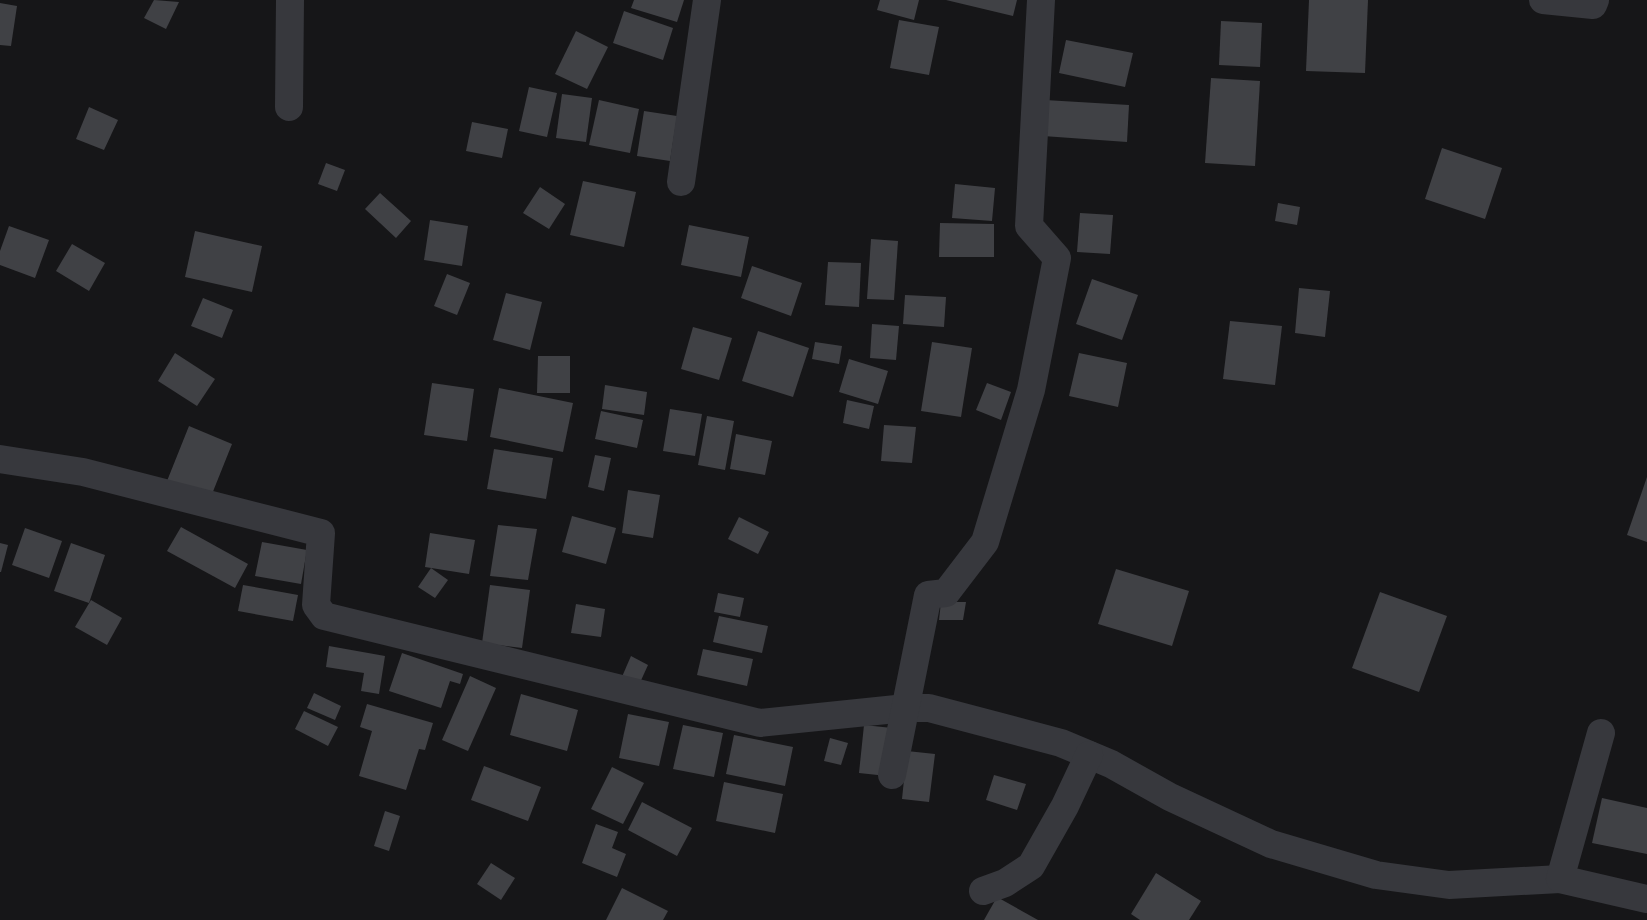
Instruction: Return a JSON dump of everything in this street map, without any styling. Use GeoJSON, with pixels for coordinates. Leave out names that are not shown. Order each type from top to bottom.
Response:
{"type":"FeatureCollection","features":[{"type":"Feature","properties":{"kind":"street"},"geometry":{"type":"LineString","coordinates":[[289,107],[290,0]]}},
{"type":"Feature","properties":{"kind":"street"},"geometry":{"type":"LineString","coordinates":[[681,182],[707,0]]}},
{"type":"Feature","properties":{"kind":"street"},"geometry":{"type":"LineString","coordinates":[[892,776],[928,596],[946,593],[985,542],[1031,390],[1057,258],[1029,226],[1041,0]]}},
{"type":"Feature","properties":{"kind":"street"},"geometry":{"type":"LineString","coordinates":[[1543,0],[1593,5],[1595,0]]}},
{"type":"Feature","properties":{"kind":"street"},"geometry":{"type":"LineString","coordinates":[[0,459],[82,472],[321,533],[316,605],[324,616],[760,723],[906,708],[928,708],[1060,743],[1111,764],[1170,797],[1271,844],[1376,876],[1449,885],[1560,879],[1647,899]]}},
{"type":"Feature","properties":{"kind":"street"},"geometry":{"type":"LineString","coordinates":[[1560,879],[1601,733]]}},
{"type":"Feature","properties":{"kind":"street"},"geometry":{"type":"LineString","coordinates":[[983,891],[1005,883],[1030,866],[1065,806],[1089,755]]}},
{"type":"Feature","properties":{"kind":"building"},"geometry":{"type":"Polygon","coordinates":[[[154,0],[179,2],[166,29],[144,18],[154,0]]]}},
{"type":"Feature","properties":{"kind":"building"},"geometry":{"type":"Polygon","coordinates":[[[634,0],[684,0],[677,22],[631,8],[634,0]]]}},
{"type":"Feature","properties":{"kind":"building"},"geometry":{"type":"Polygon","coordinates":[[[880,0],[919,0],[914,20],[877,10],[880,0]]]}},
{"type":"Feature","properties":{"kind":"building"},"geometry":{"type":"Polygon","coordinates":[[[946,0],[1017,0],[1013,16],[946,0]]]}},
{"type":"Feature","properties":{"kind":"building"},"geometry":{"type":"Polygon","coordinates":[[[1309,0],[1368,0],[1365,73],[1306,71],[1309,0]]]}},
{"type":"Feature","properties":{"kind":"building"},"geometry":{"type":"Polygon","coordinates":[[[0,3],[17,6],[11,46],[0,45],[0,3]]]}},
{"type":"Feature","properties":{"kind":"building"},"geometry":{"type":"Polygon","coordinates":[[[624,11],[673,28],[663,60],[613,43],[624,11]]]}},
{"type":"Feature","properties":{"kind":"building"},"geometry":{"type":"Polygon","coordinates":[[[899,20],[939,27],[929,75],[890,68],[899,20]]]}},
{"type":"Feature","properties":{"kind":"building"},"geometry":{"type":"Polygon","coordinates":[[[1221,21],[1262,23],[1260,67],[1219,65],[1221,21]]]}},
{"type":"Feature","properties":{"kind":"building"},"geometry":{"type":"Polygon","coordinates":[[[576,31],[608,47],[587,89],[555,74],[576,31]]]}},
{"type":"Feature","properties":{"kind":"building"},"geometry":{"type":"Polygon","coordinates":[[[1066,40],[1133,53],[1125,87],[1059,73],[1066,40]]]}},
{"type":"Feature","properties":{"kind":"building"},"geometry":{"type":"Polygon","coordinates":[[[1211,78],[1260,81],[1255,166],[1205,163],[1211,78]]]}},
{"type":"Feature","properties":{"kind":"building"},"geometry":{"type":"Polygon","coordinates":[[[529,87],[557,93],[547,137],[519,131],[529,87]]]}},
{"type":"Feature","properties":{"kind":"building"},"geometry":{"type":"Polygon","coordinates":[[[562,94],[592,98],[586,142],[556,138],[562,94]]]}},
{"type":"Feature","properties":{"kind":"building"},"geometry":{"type":"Polygon","coordinates":[[[599,100],[639,109],[630,153],[589,145],[599,100]]]}},
{"type":"Feature","properties":{"kind":"building"},"geometry":{"type":"Polygon","coordinates":[[[1045,100],[1129,105],[1127,142],[1043,136],[1045,100]]]}},
{"type":"Feature","properties":{"kind":"building"},"geometry":{"type":"Polygon","coordinates":[[[89,107],[118,120],[104,150],[76,139],[89,107]]]}},
{"type":"Feature","properties":{"kind":"building"},"geometry":{"type":"Polygon","coordinates":[[[644,111],[677,116],[670,161],[637,156],[644,111]]]}},
{"type":"Feature","properties":{"kind":"building"},"geometry":{"type":"Polygon","coordinates":[[[472,122],[508,129],[502,158],[466,151],[472,122]]]}},
{"type":"Feature","properties":{"kind":"building"},"geometry":{"type":"Polygon","coordinates":[[[1442,148],[1502,168],[1485,219],[1425,199],[1442,148]]]}},
{"type":"Feature","properties":{"kind":"building"},"geometry":{"type":"Polygon","coordinates":[[[326,163],[345,170],[337,191],[318,184],[326,163]]]}},
{"type":"Feature","properties":{"kind":"building"},"geometry":{"type":"Polygon","coordinates":[[[583,181],[636,192],[624,247],[570,235],[583,181]]]}},
{"type":"Feature","properties":{"kind":"building"},"geometry":{"type":"Polygon","coordinates":[[[955,184],[995,188],[992,221],[952,218],[955,184]]]}},
{"type":"Feature","properties":{"kind":"building"},"geometry":{"type":"Polygon","coordinates":[[[540,187],[565,204],[549,229],[523,213],[540,187]]]}},
{"type":"Feature","properties":{"kind":"building"},"geometry":{"type":"Polygon","coordinates":[[[380,193],[411,221],[396,238],[365,209],[380,193]]]}},
{"type":"Feature","properties":{"kind":"building"},"geometry":{"type":"Polygon","coordinates":[[[1278,203],[1300,207],[1297,225],[1275,221],[1278,203]]]}},
{"type":"Feature","properties":{"kind":"building"},"geometry":{"type":"Polygon","coordinates":[[[1080,213],[1113,215],[1110,254],[1077,252],[1080,213]]]}},
{"type":"Feature","properties":{"kind":"building"},"geometry":{"type":"Polygon","coordinates":[[[430,220],[468,226],[462,266],[424,260],[430,220]]]}},
{"type":"Feature","properties":{"kind":"building"},"geometry":{"type":"Polygon","coordinates":[[[940,223],[994,224],[994,257],[939,257],[940,223]]]}},
{"type":"Feature","properties":{"kind":"building"},"geometry":{"type":"Polygon","coordinates":[[[689,225],[749,237],[741,277],[681,265],[689,225]]]}},
{"type":"Feature","properties":{"kind":"building"},"geometry":{"type":"Polygon","coordinates":[[[9,226],[49,240],[35,278],[0,265],[0,251],[9,226]]]}},
{"type":"Feature","properties":{"kind":"building"},"geometry":{"type":"Polygon","coordinates":[[[195,231],[262,246],[252,292],[185,277],[195,231]]]}},
{"type":"Feature","properties":{"kind":"building"},"geometry":{"type":"Polygon","coordinates":[[[871,239],[898,241],[894,300],[867,299],[871,239]]]}},
{"type":"Feature","properties":{"kind":"building"},"geometry":{"type":"Polygon","coordinates":[[[72,244],[105,263],[89,291],[56,271],[72,244]]]}},
{"type":"Feature","properties":{"kind":"building"},"geometry":{"type":"Polygon","coordinates":[[[828,262],[861,263],[859,307],[825,305],[828,262]]]}},
{"type":"Feature","properties":{"kind":"building"},"geometry":{"type":"Polygon","coordinates":[[[752,266],[802,283],[791,316],[741,298],[752,266]]]}},
{"type":"Feature","properties":{"kind":"building"},"geometry":{"type":"Polygon","coordinates":[[[447,274],[470,283],[457,315],[434,306],[447,274]]]}},
{"type":"Feature","properties":{"kind":"building"},"geometry":{"type":"Polygon","coordinates":[[[1092,279],[1138,295],[1122,340],[1076,324],[1092,279]]]}},
{"type":"Feature","properties":{"kind":"building"},"geometry":{"type":"Polygon","coordinates":[[[1299,288],[1330,291],[1325,337],[1295,333],[1299,288]]]}},
{"type":"Feature","properties":{"kind":"building"},"geometry":{"type":"Polygon","coordinates":[[[506,293],[542,302],[530,350],[493,340],[506,293]]]}},
{"type":"Feature","properties":{"kind":"building"},"geometry":{"type":"Polygon","coordinates":[[[905,295],[946,297],[944,327],[903,324],[905,295]]]}},
{"type":"Feature","properties":{"kind":"building"},"geometry":{"type":"Polygon","coordinates":[[[203,298],[233,310],[222,338],[191,326],[203,298]]]}},
{"type":"Feature","properties":{"kind":"building"},"geometry":{"type":"Polygon","coordinates":[[[1230,321],[1282,326],[1275,385],[1223,379],[1230,321]]]}},
{"type":"Feature","properties":{"kind":"building"},"geometry":{"type":"Polygon","coordinates":[[[872,324],[899,326],[896,360],[870,358],[872,324]]]}},
{"type":"Feature","properties":{"kind":"building"},"geometry":{"type":"Polygon","coordinates":[[[693,327],[732,338],[719,380],[681,369],[693,327]]]}},
{"type":"Feature","properties":{"kind":"building"},"geometry":{"type":"Polygon","coordinates":[[[758,331],[809,348],[793,397],[742,381],[758,331]]]}},
{"type":"Feature","properties":{"kind":"building"},"geometry":{"type":"Polygon","coordinates":[[[815,342],[842,346],[839,364],[812,359],[815,342]]]}},
{"type":"Feature","properties":{"kind":"building"},"geometry":{"type":"Polygon","coordinates":[[[932,342],[972,348],[961,417],[921,411],[932,342]]]}},
{"type":"Feature","properties":{"kind":"building"},"geometry":{"type":"Polygon","coordinates":[[[175,353],[215,379],[197,406],[158,381],[175,353]]]}},
{"type":"Feature","properties":{"kind":"building"},"geometry":{"type":"Polygon","coordinates":[[[1079,353],[1127,363],[1118,407],[1069,396],[1079,353]]]}},
{"type":"Feature","properties":{"kind":"building"},"geometry":{"type":"Polygon","coordinates":[[[538,356],[570,356],[570,393],[537,393],[538,356]]]}},
{"type":"Feature","properties":{"kind":"building"},"geometry":{"type":"Polygon","coordinates":[[[849,359],[888,371],[878,404],[839,392],[849,359]]]}},
{"type":"Feature","properties":{"kind":"building"},"geometry":{"type":"Polygon","coordinates":[[[432,383],[474,389],[467,441],[424,435],[432,383]]]}},
{"type":"Feature","properties":{"kind":"building"},"geometry":{"type":"Polygon","coordinates":[[[987,383],[1011,392],[1001,420],[976,410],[987,383]]]}},
{"type":"Feature","properties":{"kind":"building"},"geometry":{"type":"Polygon","coordinates":[[[605,385],[647,392],[644,415],[602,409],[605,385]]]}},
{"type":"Feature","properties":{"kind":"building"},"geometry":{"type":"Polygon","coordinates":[[[499,388],[573,403],[563,452],[490,437],[499,388]]]}},
{"type":"Feature","properties":{"kind":"building"},"geometry":{"type":"Polygon","coordinates":[[[847,400],[874,406],[869,429],[843,423],[847,400]]]}},
{"type":"Feature","properties":{"kind":"building"},"geometry":{"type":"Polygon","coordinates":[[[670,409],[702,414],[695,456],[663,451],[670,409]]]}},
{"type":"Feature","properties":{"kind":"building"},"geometry":{"type":"Polygon","coordinates":[[[601,411],[643,420],[637,448],[595,439],[601,411]]]}},
{"type":"Feature","properties":{"kind":"building"},"geometry":{"type":"Polygon","coordinates":[[[707,416],[734,421],[725,470],[698,465],[707,416]]]}},
{"type":"Feature","properties":{"kind":"building"},"geometry":{"type":"Polygon","coordinates":[[[884,425],[916,427],[912,463],[881,461],[884,425]]]}},
{"type":"Feature","properties":{"kind":"building"},"geometry":{"type":"Polygon","coordinates":[[[189,426],[232,444],[210,499],[167,481],[189,426]]]}},
{"type":"Feature","properties":{"kind":"building"},"geometry":{"type":"Polygon","coordinates":[[[736,434],[772,441],[765,475],[730,469],[736,434]]]}},
{"type":"Feature","properties":{"kind":"building"},"geometry":{"type":"Polygon","coordinates":[[[494,449],[553,458],[546,499],[487,489],[494,449]]]}},
{"type":"Feature","properties":{"kind":"building"},"geometry":{"type":"Polygon","coordinates":[[[595,455],[611,458],[604,491],[588,487],[595,455]]]}},
{"type":"Feature","properties":{"kind":"building"},"geometry":{"type":"Polygon","coordinates":[[[1647,477],[1647,542],[1627,535],[1647,477]]]}},
{"type":"Feature","properties":{"kind":"building"},"geometry":{"type":"Polygon","coordinates":[[[628,490],[660,495],[653,538],[622,533],[628,490]]]}},
{"type":"Feature","properties":{"kind":"building"},"geometry":{"type":"Polygon","coordinates":[[[572,516],[616,528],[606,564],[562,552],[572,516]]]}},
{"type":"Feature","properties":{"kind":"building"},"geometry":{"type":"Polygon","coordinates":[[[739,517],[769,532],[758,554],[728,539],[739,517]]]}},
{"type":"Feature","properties":{"kind":"building"},"geometry":{"type":"Polygon","coordinates":[[[498,525],[537,529],[528,580],[490,576],[498,525]]]}},
{"type":"Feature","properties":{"kind":"building"},"geometry":{"type":"Polygon","coordinates":[[[181,527],[248,564],[235,588],[167,551],[181,527]]]}},
{"type":"Feature","properties":{"kind":"building"},"geometry":{"type":"Polygon","coordinates":[[[25,528],[62,541],[49,578],[12,565],[25,528]]]}},
{"type":"Feature","properties":{"kind":"building"},"geometry":{"type":"Polygon","coordinates":[[[430,533],[475,540],[469,574],[425,567],[430,533]]]}},
{"type":"Feature","properties":{"kind":"building"},"geometry":{"type":"Polygon","coordinates":[[[262,542],[307,550],[301,584],[255,576],[262,542]]]}},
{"type":"Feature","properties":{"kind":"building"},"geometry":{"type":"Polygon","coordinates":[[[0,543],[8,545],[1,572],[0,572],[0,543]]]}},
{"type":"Feature","properties":{"kind":"building"},"geometry":{"type":"Polygon","coordinates":[[[71,543],[105,555],[89,603],[54,591],[71,543]]]}},
{"type":"Feature","properties":{"kind":"building"},"geometry":{"type":"Polygon","coordinates":[[[431,568],[448,580],[435,598],[418,587],[431,568]]]}},
{"type":"Feature","properties":{"kind":"building"},"geometry":{"type":"Polygon","coordinates":[[[1116,569],[1189,591],[1172,646],[1098,624],[1116,569]]]}},
{"type":"Feature","properties":{"kind":"building"},"geometry":{"type":"Polygon","coordinates":[[[243,585],[298,595],[293,621],[238,611],[243,585]]]}},
{"type":"Feature","properties":{"kind":"building"},"geometry":{"type":"Polygon","coordinates":[[[490,585],[530,590],[522,648],[482,643],[490,585]]]}},
{"type":"Feature","properties":{"kind":"building"},"geometry":{"type":"Polygon","coordinates":[[[1380,592],[1447,616],[1419,692],[1352,668],[1380,592]]]}},
{"type":"Feature","properties":{"kind":"building"},"geometry":{"type":"Polygon","coordinates":[[[718,593],[744,598],[740,617],[714,612],[718,593]]]}},
{"type":"Feature","properties":{"kind":"building"},"geometry":{"type":"Polygon","coordinates":[[[91,600],[122,618],[107,645],[75,627],[91,600]]]}},
{"type":"Feature","properties":{"kind":"building"},"geometry":{"type":"Polygon","coordinates":[[[941,602],[966,602],[963,620],[939,620],[941,602]]]}},
{"type":"Feature","properties":{"kind":"building"},"geometry":{"type":"Polygon","coordinates":[[[576,604],[605,609],[601,637],[571,633],[576,604]]]}},
{"type":"Feature","properties":{"kind":"building"},"geometry":{"type":"Polygon","coordinates":[[[719,616],[768,626],[762,653],[713,642],[719,616]]]}},
{"type":"Feature","properties":{"kind":"building"},"geometry":{"type":"Polygon","coordinates":[[[329,646],[385,656],[379,694],[361,691],[364,673],[326,667],[329,646]]]}},
{"type":"Feature","properties":{"kind":"building"},"geometry":{"type":"Polygon","coordinates":[[[703,649],[753,659],[747,686],[697,675],[703,649]]]}},
{"type":"Feature","properties":{"kind":"building"},"geometry":{"type":"Polygon","coordinates":[[[402,653],[463,674],[460,684],[450,681],[441,708],[389,691],[402,653]]]}},
{"type":"Feature","properties":{"kind":"building"},"geometry":{"type":"Polygon","coordinates":[[[631,656],[648,665],[638,687],[621,679],[631,656]]]}},
{"type":"Feature","properties":{"kind":"building"},"geometry":{"type":"Polygon","coordinates":[[[470,676],[496,688],[468,751],[442,740],[470,676]]]}},
{"type":"Feature","properties":{"kind":"building"},"geometry":{"type":"Polygon","coordinates":[[[314,693],[341,706],[335,720],[307,708],[314,693]]]}},
{"type":"Feature","properties":{"kind":"building"},"geometry":{"type":"Polygon","coordinates":[[[521,694],[578,710],[567,751],[510,735],[521,694]]]}},
{"type":"Feature","properties":{"kind":"building"},"geometry":{"type":"Polygon","coordinates":[[[367,704],[433,723],[425,750],[419,749],[406,790],[359,776],[372,731],[360,727],[367,704]]]}},
{"type":"Feature","properties":{"kind":"building"},"geometry":{"type":"Polygon","coordinates":[[[304,711],[338,727],[328,746],[295,729],[304,711]]]}},
{"type":"Feature","properties":{"kind":"building"},"geometry":{"type":"Polygon","coordinates":[[[628,714],[669,722],[659,766],[619,758],[628,714]]]}},
{"type":"Feature","properties":{"kind":"building"},"geometry":{"type":"Polygon","coordinates":[[[683,725],[723,733],[714,777],[673,769],[683,725]]]}},
{"type":"Feature","properties":{"kind":"building"},"geometry":{"type":"Polygon","coordinates":[[[864,725],[892,728],[887,776],[859,773],[864,725]]]}},
{"type":"Feature","properties":{"kind":"building"},"geometry":{"type":"Polygon","coordinates":[[[734,735],[793,747],[785,786],[726,774],[734,735]]]}},
{"type":"Feature","properties":{"kind":"building"},"geometry":{"type":"Polygon","coordinates":[[[830,738],[848,743],[841,765],[824,761],[830,738]]]}},
{"type":"Feature","properties":{"kind":"building"},"geometry":{"type":"Polygon","coordinates":[[[907,751],[935,754],[929,802],[902,799],[907,751]]]}},
{"type":"Feature","properties":{"kind":"building"},"geometry":{"type":"Polygon","coordinates":[[[484,766],[541,787],[528,821],[471,800],[484,766]]]}},
{"type":"Feature","properties":{"kind":"building"},"geometry":{"type":"Polygon","coordinates":[[[612,767],[644,783],[623,824],[591,809],[612,767]]]}},
{"type":"Feature","properties":{"kind":"building"},"geometry":{"type":"Polygon","coordinates":[[[994,775],[1026,784],[1017,810],[986,800],[994,775]]]}},
{"type":"Feature","properties":{"kind":"building"},"geometry":{"type":"Polygon","coordinates":[[[724,782],[783,794],[775,833],[716,821],[724,782]]]}},
{"type":"Feature","properties":{"kind":"building"},"geometry":{"type":"Polygon","coordinates":[[[1602,798],[1647,808],[1647,854],[1592,843],[1602,798]]]}},
{"type":"Feature","properties":{"kind":"building"},"geometry":{"type":"Polygon","coordinates":[[[642,802],[692,828],[677,856],[628,830],[642,802]]]}},
{"type":"Feature","properties":{"kind":"building"},"geometry":{"type":"Polygon","coordinates":[[[385,811],[400,816],[389,851],[374,846],[385,811]]]}},
{"type":"Feature","properties":{"kind":"building"},"geometry":{"type":"Polygon","coordinates":[[[596,824],[618,832],[612,848],[626,854],[617,877],[582,863],[596,824]]]}},
{"type":"Feature","properties":{"kind":"building"},"geometry":{"type":"Polygon","coordinates":[[[491,863],[515,878],[501,900],[477,884],[491,863]]]}},
{"type":"Feature","properties":{"kind":"building"},"geometry":{"type":"Polygon","coordinates":[[[1156,873],[1201,901],[1189,920],[1140,920],[1131,914],[1156,873]]]}},
{"type":"Feature","properties":{"kind":"building"},"geometry":{"type":"Polygon","coordinates":[[[622,888],[668,911],[663,920],[606,920],[622,888]]]}},
{"type":"Feature","properties":{"kind":"building"},"geometry":{"type":"Polygon","coordinates":[[[997,897],[1038,920],[984,920],[997,897]]]}}]}
